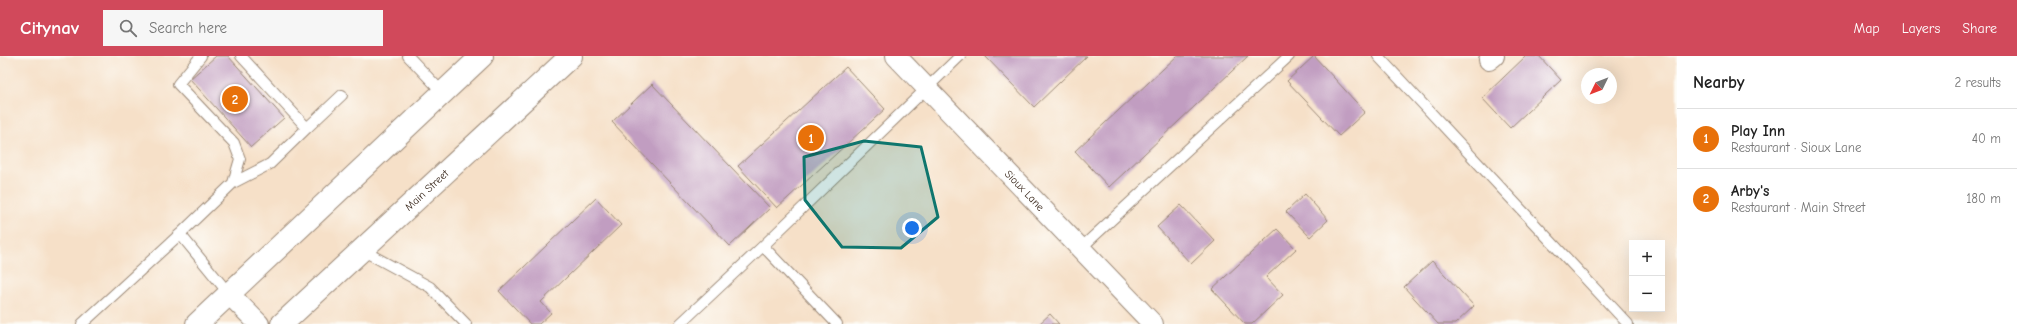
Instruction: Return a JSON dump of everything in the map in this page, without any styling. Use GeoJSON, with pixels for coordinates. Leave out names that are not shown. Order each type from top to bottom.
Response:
{"type":"FeatureCollection","features":[{"type":"Feature","properties":{"kind":"main road"},"geometry":{"type":"LineString","coordinates":[[197,324],[482,56]]}},
{"type":"Feature","properties":{"kind":"main road","name":"Main Street"},"geometry":{"type":"LineString","coordinates":[[282,324],[572,56]]}},
{"type":"Feature","properties":{"kind":"street","name":"Sioux Lane"},"geometry":{"type":"LineString","coordinates":[[896,56],[1154,324]]}},
{"type":"Feature","properties":{"kind":"street"},"geometry":{"type":"LineString","coordinates":[[230,294],[259,324]]}},
{"type":"Feature","properties":{"kind":"lane"},"geometry":{"type":"LineString","coordinates":[[201,56],[178,84],[234,143],[240,159],[233,183]]}},
{"type":"Feature","properties":{"kind":"lane"},"geometry":{"type":"LineString","coordinates":[[241,56],[307,128]]}},
{"type":"Feature","properties":{"kind":"lane"},"geometry":{"type":"LineString","coordinates":[[408,56],[443,93]]}},
{"type":"Feature","properties":{"kind":"lane"},"geometry":{"type":"LineString","coordinates":[[680,324],[960,56]]}},
{"type":"Feature","properties":{"kind":"lane"},"geometry":{"type":"LineString","coordinates":[[1081,248],[1289,56]]}},
{"type":"Feature","properties":{"kind":"lane"},"geometry":{"type":"LineString","coordinates":[[1378,56],[1628,324]]}},
{"type":"Feature","properties":{"kind":"lane"},"geometry":{"type":"LineString","coordinates":[[82,324],[233,183],[270,164],[342,95]]}},
{"type":"Feature","properties":{"kind":"lane"},"geometry":{"type":"LineString","coordinates":[[180,234],[230,294]]}},
{"type":"Feature","properties":{"kind":"lane"},"geometry":{"type":"LineString","coordinates":[[763,246],[837,324]]}},
{"type":"Feature","properties":{"kind":"lane"},"geometry":{"type":"LineString","coordinates":[[362,250],[430,286],[466,324]]}},
{"type":"Feature","properties":{"kind":"highlighted area"},"geometry":{"type":"Polygon","coordinates":[[[864,141],[921,147],[938,217],[901,248],[842,247],[805,200],[804,157],[864,141]]]}},
{"type":"Feature","properties":{"kind":"building"},"geometry":{"type":"Polygon","coordinates":[[[216,56],[228,56],[284,118],[251,147],[190,79],[216,56]]]}},
{"type":"Feature","properties":{"kind":"building"},"geometry":{"type":"Polygon","coordinates":[[[985,56],[1087,56],[1034,107],[985,56]]]}},
{"type":"Feature","properties":{"kind":"building"},"geometry":{"type":"Polygon","coordinates":[[[1177,56],[1248,56],[1109,187],[1075,151],[1177,56]]]}},
{"type":"Feature","properties":{"kind":"building"},"geometry":{"type":"Polygon","coordinates":[[[1314,56],[1365,112],[1339,136],[1287,81],[1314,56]]]}},
{"type":"Feature","properties":{"kind":"building"},"geometry":{"type":"Polygon","coordinates":[[[1526,56],[1539,56],[1561,80],[1510,128],[1482,98],[1526,56]]]}},
{"type":"Feature","properties":{"kind":"building"},"geometry":{"type":"Polygon","coordinates":[[[846,67],[885,109],[777,208],[738,166],[846,67]]]}},
{"type":"Feature","properties":{"kind":"building"},"geometry":{"type":"Polygon","coordinates":[[[652,84],[770,208],[730,246],[612,122],[652,84]]]}},
{"type":"Feature","properties":{"kind":"building"},"geometry":{"type":"Polygon","coordinates":[[[1305,194],[1328,220],[1310,237],[1286,212],[1305,194]]]}},
{"type":"Feature","properties":{"kind":"building"},"geometry":{"type":"Polygon","coordinates":[[[596,198],[621,225],[541,302],[551,313],[539,324],[530,324],[499,291],[596,198]]]}},
{"type":"Feature","properties":{"kind":"building"},"geometry":{"type":"Polygon","coordinates":[[[1181,205],[1215,241],[1191,264],[1157,227],[1181,205]]]}},
{"type":"Feature","properties":{"kind":"building"},"geometry":{"type":"Polygon","coordinates":[[[1277,229],[1296,249],[1266,277],[1283,295],[1252,324],[1245,324],[1212,289],[1277,229]]]}},
{"type":"Feature","properties":{"kind":"building"},"geometry":{"type":"Polygon","coordinates":[[[1432,261],[1474,306],[1455,324],[1438,324],[1404,287],[1432,261]]]}},
{"type":"Feature","properties":{"kind":"building"},"geometry":{"type":"Polygon","coordinates":[[[1050,314],[1059,324],[1039,324],[1050,314]]]}},
{"type":"Feature","properties":{"kind":"place","name":"Arby's"},"geometry":{"type":"Point","coordinates":[235,99]}},
{"type":"Feature","properties":{"kind":"place","name":"Play Inn"},"geometry":{"type":"Point","coordinates":[811,138]}}]}
